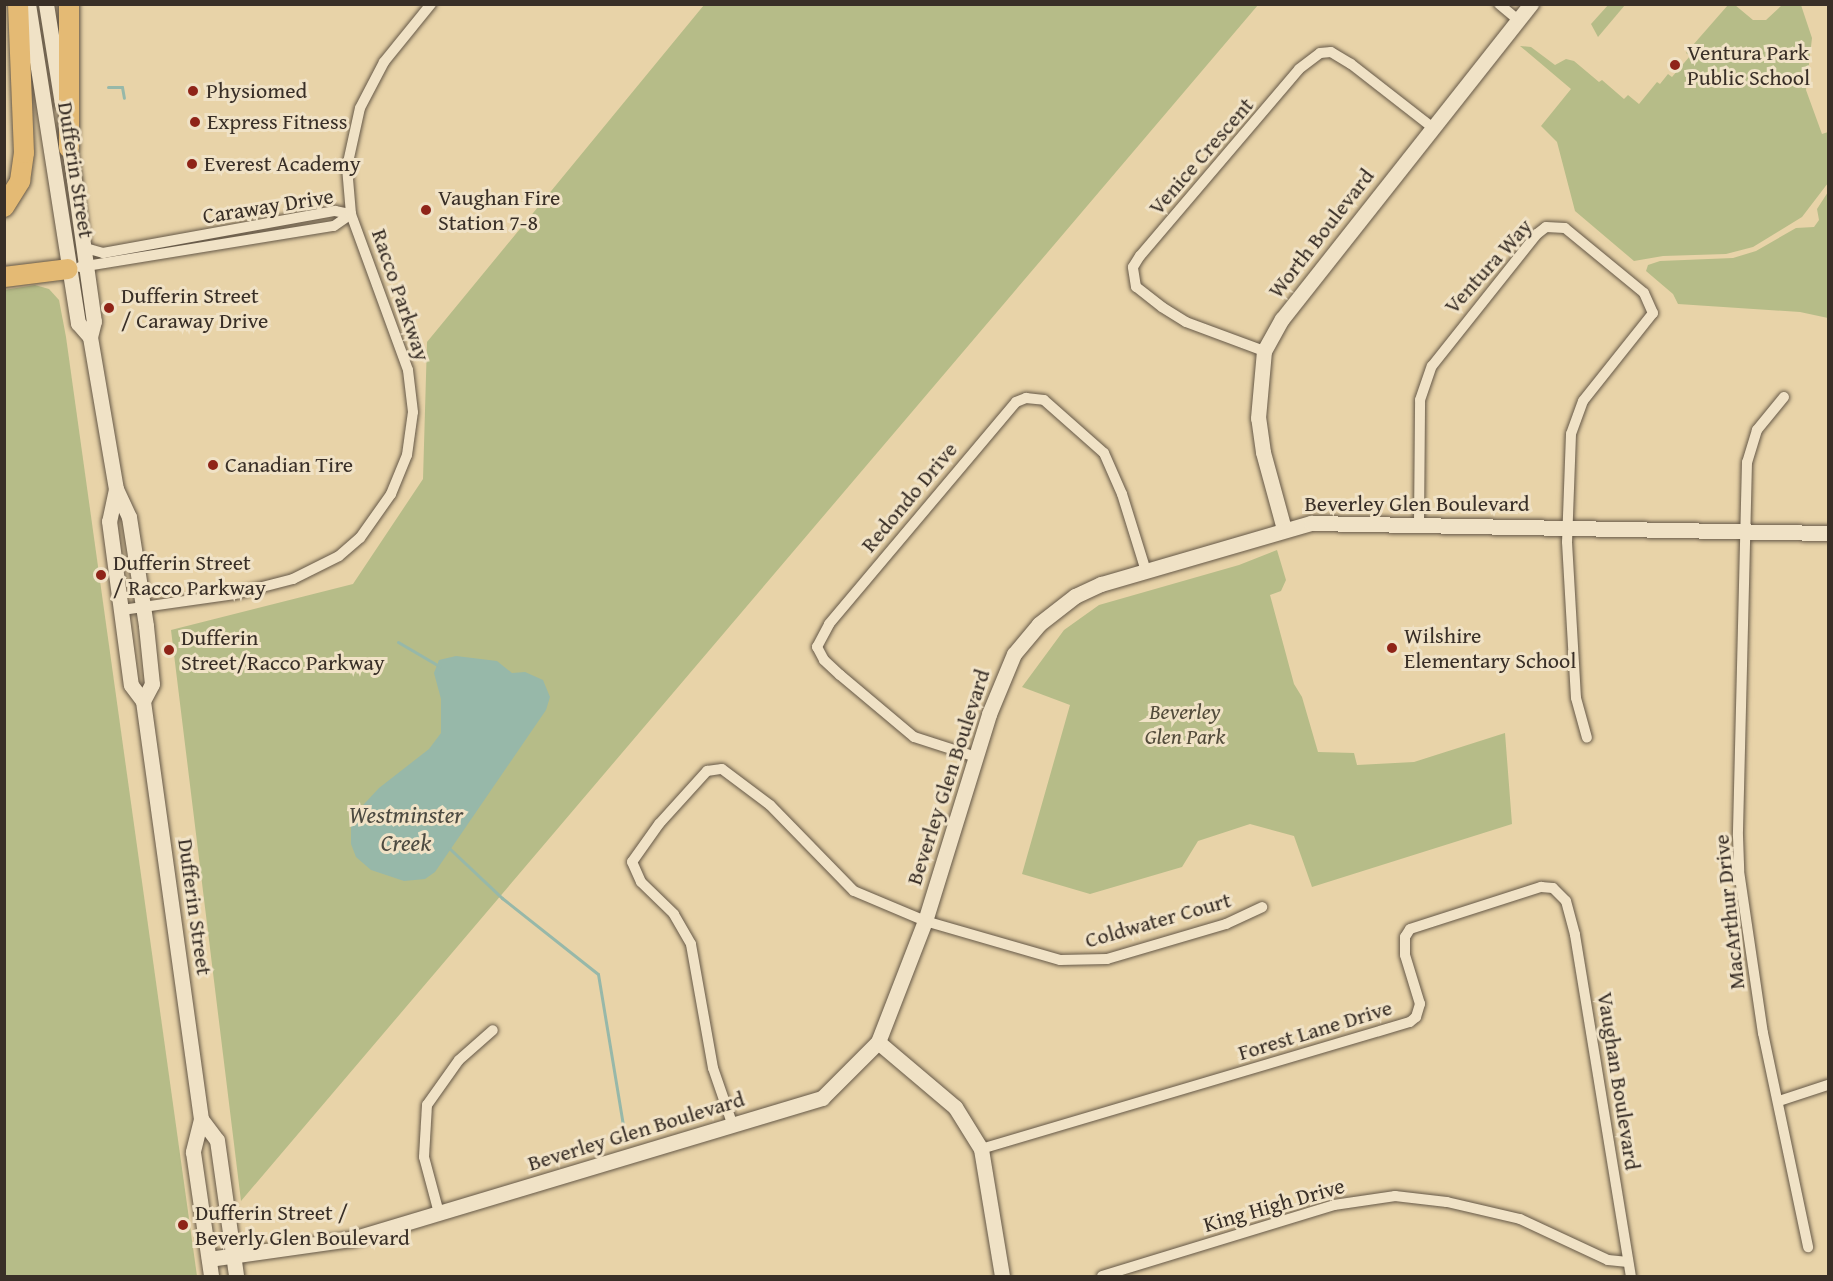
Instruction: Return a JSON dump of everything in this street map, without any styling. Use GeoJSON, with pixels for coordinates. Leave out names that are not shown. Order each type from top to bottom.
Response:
{"type":"FeatureCollection","features":[{"type":"Feature","properties":{"kind":"highway"},"geometry":{"type":"LineString","coordinates":[[4,207],[20,181],[24,153],[18,4]]}},
{"type":"Feature","properties":{"kind":"highway"},"geometry":{"type":"LineString","coordinates":[[69,4],[69,148]]}},
{"type":"Feature","properties":{"kind":"highway"},"geometry":{"type":"LineString","coordinates":[[4,277],[76,267]]}},
{"type":"Feature","properties":{"kind":"street","name":"Dufferin Street"},"geometry":{"type":"LineString","coordinates":[[28,4],[76,267],[78,323],[90,337],[116,489],[129,517],[152,684],[143,701]]}},
{"type":"Feature","properties":{"kind":"street","name":"Dufferin Street"},"geometry":{"type":"LineString","coordinates":[[46,4],[82,247],[76,267]]}},
{"type":"Feature","properties":{"kind":"street","name":"Racco Parkway"},"geometry":{"type":"LineString","coordinates":[[122,610],[235,594],[293,579],[339,556],[360,538],[391,494],[407,454],[413,412],[408,370],[351,214],[347,167],[360,108],[384,62],[431,4]]}},
{"type":"Feature","properties":{"kind":"street"},"geometry":{"type":"LineString","coordinates":[[1499,4],[1518,20]]}},
{"type":"Feature","properties":{"kind":"street","name":"Worth Boulevard"},"geometry":{"type":"LineString","coordinates":[[1284,529],[1263,452],[1258,418],[1264,351],[1282,319],[1432,127],[1532,4]]}},
{"type":"Feature","properties":{"kind":"street","name":"Venice Crescent"},"geometry":{"type":"LineString","coordinates":[[1264,351],[1186,322],[1162,307],[1136,287],[1133,267],[1140,256],[1299,69],[1320,53],[1332,52],[1351,64],[1432,127]]}},
{"type":"Feature","properties":{"kind":"street","name":"Caraway Drive"},"geometry":{"type":"LineString","coordinates":[[82,247],[103,253],[333,211],[351,214]]}},
{"type":"Feature","properties":{"kind":"street","name":"Caraway Drive"},"geometry":{"type":"LineString","coordinates":[[76,267],[334,226],[351,214]]}},
{"type":"Feature","properties":{"kind":"street","name":"Ventura Way"},"geometry":{"type":"LineString","coordinates":[[1419,524],[1420,400],[1432,366],[1537,234],[1557,226],[1588,245],[1644,293],[1652,303],[1653,313],[1575,417],[1567,527]]}},
{"type":"Feature","properties":{"kind":"street","name":"MacArthur Drive"},"geometry":{"type":"LineString","coordinates":[[1784,397],[1762,423],[1749,453],[1745,531],[1739,871],[1762,1034],[1779,1101],[1808,1247]]}},
{"type":"Feature","properties":{"kind":"street","name":"Redondo Drive"},"geometry":{"type":"LineString","coordinates":[[976,757],[914,737],[840,675],[824,660],[817,647],[829,624],[1016,402],[1026,398],[1044,400],[1104,453],[1122,494],[1145,568]]}},
{"type":"Feature","properties":{"kind":"street","name":"Dufferin Street"},"geometry":{"type":"LineString","coordinates":[[116,489],[109,521],[130,685],[143,701],[201,1119],[193,1152],[212,1276]]}},
{"type":"Feature","properties":{"kind":"street","name":"Beverley Glen Boulevard"},"geometry":{"type":"LineString","coordinates":[[209,1259],[352,1239],[822,1098],[878,1042],[925,921],[976,757],[1014,654],[1039,624],[1075,596],[1145,568],[1284,529],[1320,523],[1828,533]]}},
{"type":"Feature","properties":{"kind":"street"},"geometry":{"type":"LineString","coordinates":[[1567,527],[1576,698],[1587,738]]}},
{"type":"Feature","properties":{"kind":"street","name":"Coldwater Court"},"geometry":{"type":"LineString","coordinates":[[733,1126],[713,1068],[691,944],[674,914],[641,882],[632,862],[694,782],[707,771],[722,769],[790,821],[854,891],[925,921],[1060,960],[1084,962],[1107,959],[1226,924],[1262,907]]}},
{"type":"Feature","properties":{"kind":"street","name":"Forest Lane Drive"},"geometry":{"type":"LineString","coordinates":[[981,1149],[1410,1022],[1418,1015],[1420,1004],[1405,955],[1405,937],[1410,929],[1541,887],[1553,888],[1561,894]]}},
{"type":"Feature","properties":{"kind":"street","name":"Vaughan Boulevard"},"geometry":{"type":"LineString","coordinates":[[1561,894],[1575,935],[1631,1276]]}},
{"type":"Feature","properties":{"kind":"street"},"geometry":{"type":"LineString","coordinates":[[439,1213],[424,1157],[427,1105],[459,1060],[493,1030]]}},
{"type":"Feature","properties":{"kind":"street"},"geometry":{"type":"LineString","coordinates":[[878,1042],[955,1107],[981,1149],[1002,1276]]}},
{"type":"Feature","properties":{"kind":"street"},"geometry":{"type":"LineString","coordinates":[[1779,1101],[1828,1085]]}},
{"type":"Feature","properties":{"kind":"street","name":"Dufferin Street"},"geometry":{"type":"LineString","coordinates":[[201,1119],[217,1140],[236,1276]]}},
{"type":"Feature","properties":{"kind":"street","name":"King High Drive"},"geometry":{"type":"LineString","coordinates":[[1102,1276],[1334,1205],[1395,1196],[1447,1202],[1520,1219],[1608,1260],[1628,1262]]}},
{"type":"Feature","properties":{"kind":"green space"},"geometry":{"type":"Polygon","coordinates":[[[1609,4],[1625,5],[1598,37],[1591,24],[1609,4]]]}},
{"type":"Feature","properties":{"kind":"green space"},"geometry":{"type":"Polygon","coordinates":[[[704,5],[1258,5],[241,1201],[171,630],[353,584],[423,479],[427,342],[704,5]]]}},
{"type":"Feature","properties":{"kind":"green space"},"geometry":{"type":"Polygon","coordinates":[[[1728,5],[1735,5],[1753,20],[1766,20],[1782,5],[1801,5],[1812,38],[1806,90],[1822,134],[1828,132],[1828,183],[1802,217],[1753,247],[1726,254],[1663,256],[1634,261],[1575,211],[1557,142],[1541,126],[1571,89],[1520,46],[1531,47],[1555,65],[1566,59],[1574,61],[1599,82],[1602,80],[1624,99],[1628,95],[1639,104],[1657,82],[1660,84],[1668,74],[1672,77],[1690,56],[1686,53],[1728,5]]]}},
{"type":"Feature","properties":{"kind":"green space"},"geometry":{"type":"Polygon","coordinates":[[[1828,192],[1828,318],[1800,312],[1678,304],[1673,294],[1646,271],[1648,265],[1660,261],[1733,258],[1756,251],[1796,228],[1814,227],[1819,220],[1817,209],[1828,192]]]}},
{"type":"Feature","properties":{"kind":"green space"},"geometry":{"type":"Polygon","coordinates":[[[35,285],[49,289],[59,300],[66,337],[197,1276],[5,1276],[4,290],[35,285]]]}},
{"type":"Feature","properties":{"kind":"green space","name":"Beverley Glen Park"},"geometry":{"type":"Polygon","coordinates":[[[1277,550],[1286,580],[1281,591],[1270,595],[1294,684],[1302,697],[1318,752],[1354,753],[1357,765],[1414,762],[1505,733],[1512,824],[1312,887],[1294,836],[1250,824],[1198,841],[1182,867],[1090,894],[1022,874],[1070,705],[1022,687],[1064,630],[1099,605],[1239,565],[1277,550]]]}},
{"type":"Feature","properties":{"kind":"water","name":"Westminster Creek"},"geometry":{"type":"Polygon","coordinates":[[[456,656],[497,661],[512,673],[525,672],[543,680],[550,697],[546,710],[435,872],[425,879],[404,881],[371,870],[356,857],[351,844],[351,818],[379,788],[429,749],[441,733],[441,699],[434,673],[439,660],[456,656]]]}},
{"type":"Feature","properties":{"kind":"waterway","name":"Westminster Creek"},"geometry":{"type":"LineString","coordinates":[[108,87],[122,87],[124,98]]}},
{"type":"Feature","properties":{"kind":"waterway","name":"Westminster Creek"},"geometry":{"type":"LineString","coordinates":[[398,642],[439,666]]}},
{"type":"Feature","properties":{"kind":"waterway","name":"Westminster Creek"},"geometry":{"type":"LineString","coordinates":[[449,848],[502,898],[598,974],[623,1125]]}},
{"type":"Feature","properties":{"kind":"place","name":"Ventura Park Public School"},"geometry":{"type":"Point","coordinates":[1675,65]}},
{"type":"Feature","properties":{"kind":"place","name":"Physiomed"},"geometry":{"type":"Point","coordinates":[193,91]}},
{"type":"Feature","properties":{"kind":"place","name":"Express Fitness"},"geometry":{"type":"Point","coordinates":[195,122]}},
{"type":"Feature","properties":{"kind":"place","name":"Everest Academy"},"geometry":{"type":"Point","coordinates":[192,164]}},
{"type":"Feature","properties":{"kind":"place","name":"Vaughan Fire Station 7-8"},"geometry":{"type":"Point","coordinates":[426,210]}},
{"type":"Feature","properties":{"kind":"place","name":"Dufferin Street / Caraway Drive"},"geometry":{"type":"Point","coordinates":[109,308]}},
{"type":"Feature","properties":{"kind":"place","name":"Canadian Tire"},"geometry":{"type":"Point","coordinates":[213,465]}},
{"type":"Feature","properties":{"kind":"place","name":"Dufferin Street / Racco Parkway"},"geometry":{"type":"Point","coordinates":[101,575]}},
{"type":"Feature","properties":{"kind":"place","name":"Wilshire Elementary School"},"geometry":{"type":"Point","coordinates":[1392,648]}},
{"type":"Feature","properties":{"kind":"place","name":"Dufferin Street/Racco Parkway"},"geometry":{"type":"Point","coordinates":[169,650]}},
{"type":"Feature","properties":{"kind":"place","name":"Dufferin Street / Beverly Glen Boulevard"},"geometry":{"type":"Point","coordinates":[183,1225]}}]}
